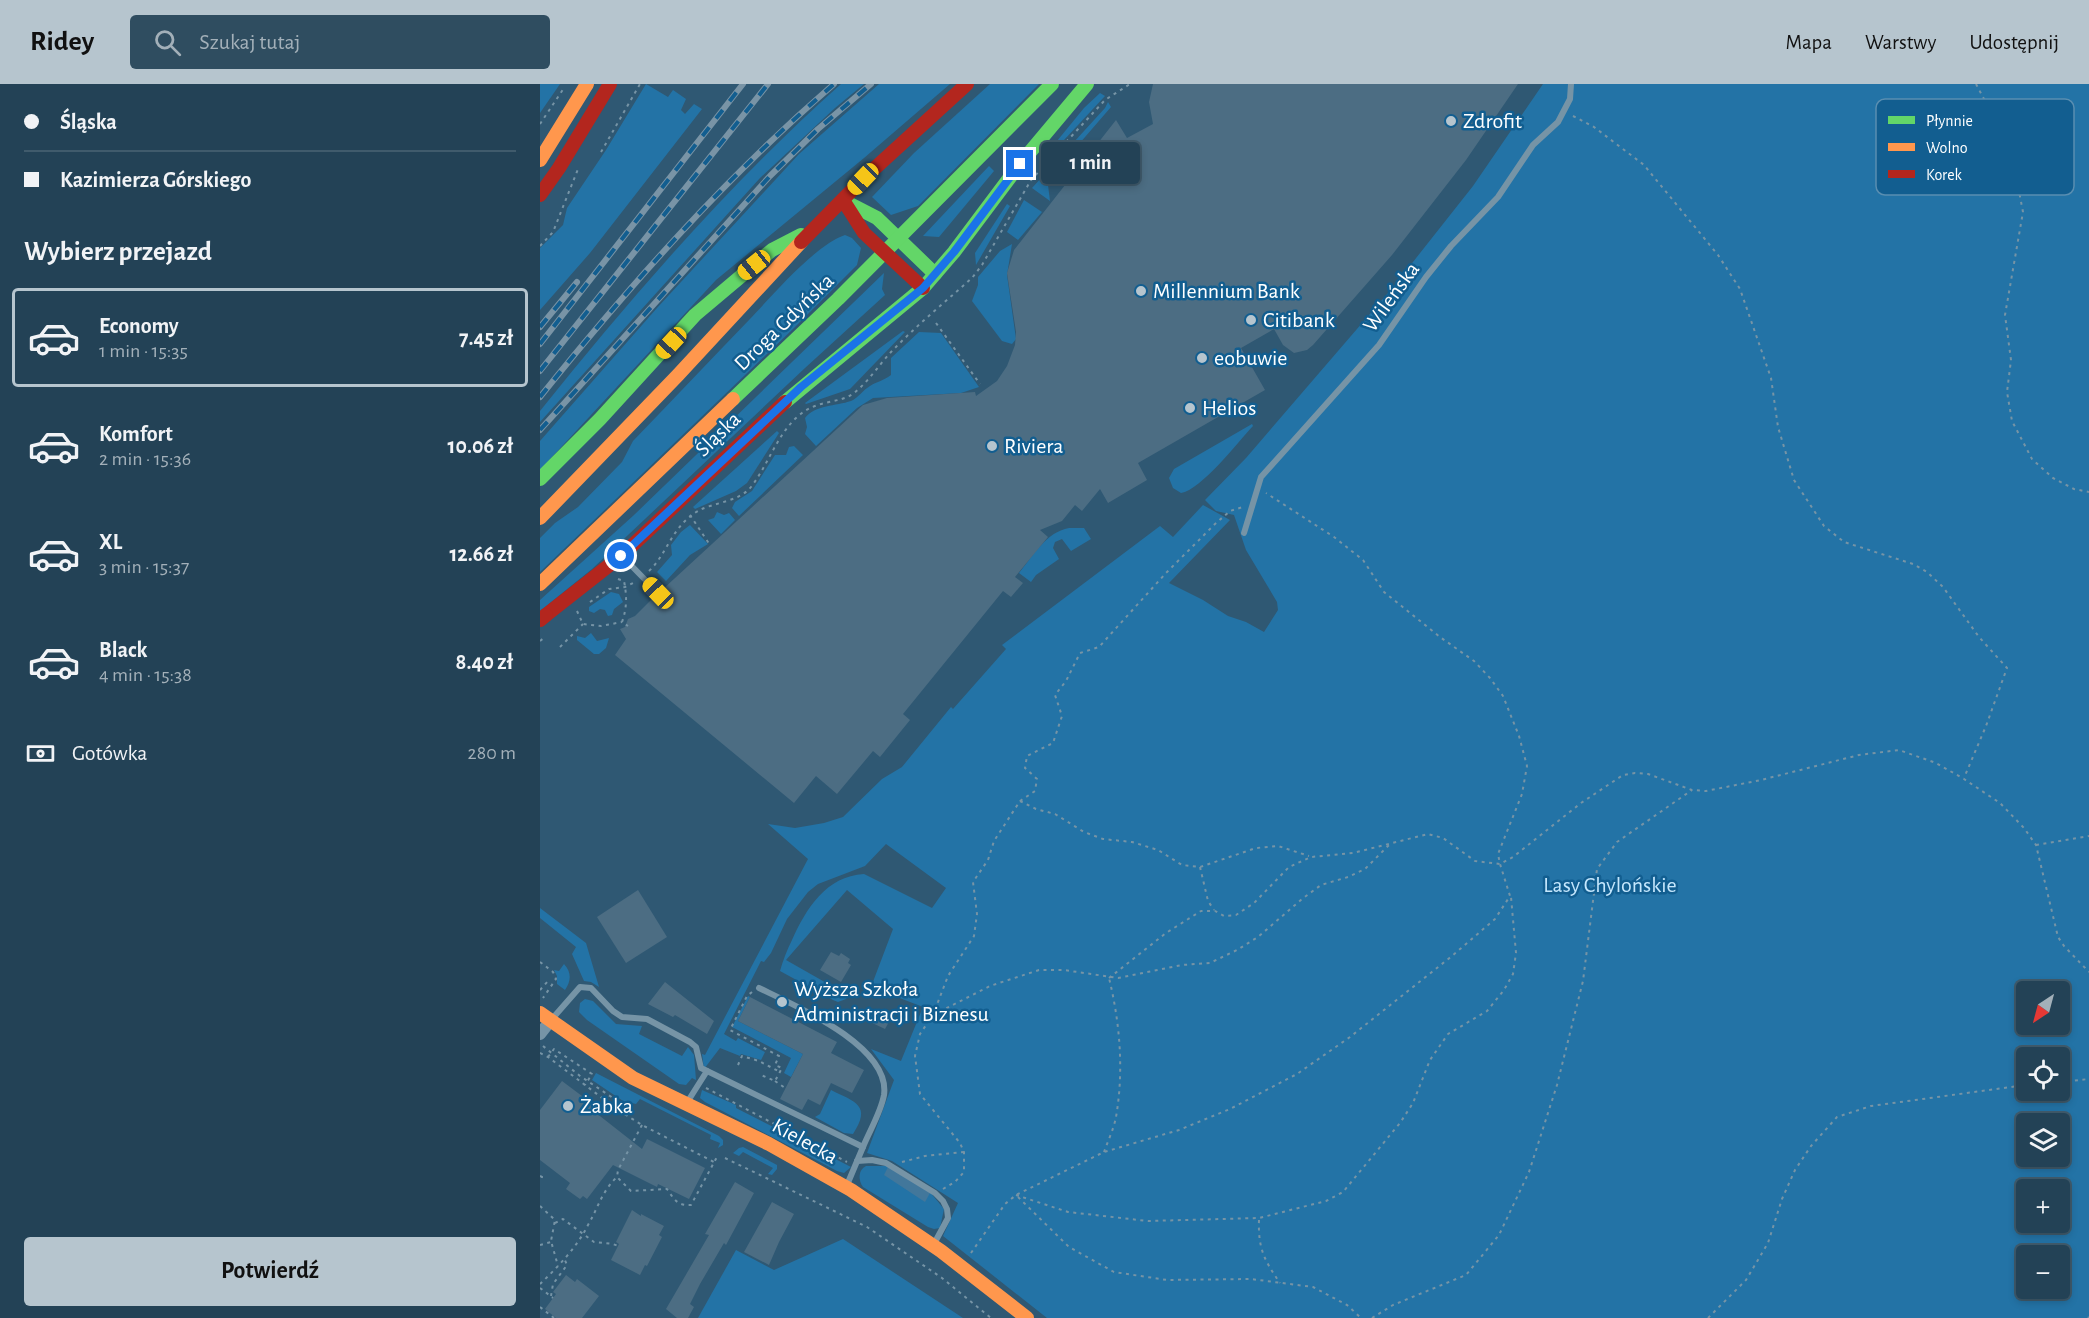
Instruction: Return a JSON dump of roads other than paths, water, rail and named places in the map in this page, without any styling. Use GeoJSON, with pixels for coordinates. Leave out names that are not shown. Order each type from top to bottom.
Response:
{"type":"FeatureCollection","features":[{"type":"Feature","properties":{"kind":"main road"},"geometry":{"type":"LineString","coordinates":[[540,160],[587,84]]}},
{"type":"Feature","properties":{"kind":"main road"},"geometry":{"type":"LineString","coordinates":[[540,195],[610,84]]}},
{"type":"Feature","properties":{"kind":"main road","name":"Droga Gdyńska"},"geometry":{"type":"LineString","coordinates":[[540,518],[814,228],[863,179],[967,84]]}},
{"type":"Feature","properties":{"kind":"main road","name":"Droga Gdyńska"},"geometry":{"type":"LineString","coordinates":[[540,584],[838,299],[1052,84]]}},
{"type":"Feature","properties":{"kind":"main road","name":"Śląska"},"geometry":{"type":"LineString","coordinates":[[543,617],[621,556],[801,387],[923,288],[1020,164],[1088,84]]}},
{"type":"Feature","properties":{"kind":"main road"},"geometry":{"type":"LineString","coordinates":[[843,200],[877,218],[935,274]]}},
{"type":"Feature","properties":{"kind":"main road"},"geometry":{"type":"LineString","coordinates":[[843,200],[864,232],[923,288]]}},
{"type":"Feature","properties":{"kind":"main road"},"geometry":{"type":"LineString","coordinates":[[540,479],[600,419],[695,315],[772,250],[814,228]]}},
{"type":"Feature","properties":{"kind":"main road","name":"Kielecka"},"geometry":{"type":"LineString","coordinates":[[543,999],[546,1016],[607,1062],[686,1105],[788,1154],[896,1218],[1027,1318]]}},
{"type":"Feature","properties":{"kind":"street"},"geometry":{"type":"LineString","coordinates":[[540,1034],[546,1016]]}},
{"type":"Feature","properties":{"kind":"lane","name":"Wileńska"},"geometry":{"type":"LineString","coordinates":[[1244,533],[1261,477],[1379,345],[1425,277],[1498,197],[1533,146],[1558,122],[1570,99],[1571,84]]}},
{"type":"Feature","properties":{"kind":"lane"},"geometry":{"type":"LineString","coordinates":[[621,556],[658,593]]}},
{"type":"Feature","properties":{"kind":"lane"},"geometry":{"type":"LineString","coordinates":[[546,1016],[580,987],[591,988],[617,1015],[647,1019],[690,1042],[696,1047],[701,1068],[862,1147]]}},
{"type":"Feature","properties":{"kind":"lane"},"geometry":{"type":"LineString","coordinates":[[759,988],[833,1025],[857,1043],[876,1065],[882,1078],[884,1094],[846,1188]]}},
{"type":"Feature","properties":{"kind":"lane"},"geometry":{"type":"LineString","coordinates":[[686,1105],[707,1071]]}},
{"type":"Feature","properties":{"kind":"lane"},"geometry":{"type":"LineString","coordinates":[[856,1164],[872,1160],[886,1163],[935,1193],[947,1209],[948,1218],[933,1244]]}},
{"type":"Feature","properties":{"kind":"railway"},"geometry":{"type":"LineString","coordinates":[[540,344],[743,84]]}},
{"type":"Feature","properties":{"kind":"railway"},"geometry":{"type":"LineString","coordinates":[[540,371],[768,84]]}},
{"type":"Feature","properties":{"kind":"railway"},"geometry":{"type":"LineString","coordinates":[[540,397],[680,234],[755,157],[834,84]]}},
{"type":"Feature","properties":{"kind":"railway"},"geometry":{"type":"LineString","coordinates":[[540,430],[770,176],[818,129],[871,84]]}},
{"type":"Feature","properties":{"kind":"railway"},"geometry":{"type":"LineString","coordinates":[[540,327],[577,282]]}},
{"type":"Feature","properties":{"kind":"place","name":"Zdrofit"},"geometry":{"type":"Point","coordinates":[1451,121]}},
{"type":"Feature","properties":{"kind":"place","name":"Millennium Bank"},"geometry":{"type":"Point","coordinates":[1141,291]}},
{"type":"Feature","properties":{"kind":"place","name":"Citibank"},"geometry":{"type":"Point","coordinates":[1251,320]}},
{"type":"Feature","properties":{"kind":"place","name":"eobuwie"},"geometry":{"type":"Point","coordinates":[1202,358]}},
{"type":"Feature","properties":{"kind":"place","name":"Helios"},"geometry":{"type":"Point","coordinates":[1190,408]}},
{"type":"Feature","properties":{"kind":"place","name":"Riviera"},"geometry":{"type":"Point","coordinates":[992,446]}},
{"type":"Feature","properties":{"kind":"place","name":"Wyższa Szkoła Administracji i Biznesu"},"geometry":{"type":"Point","coordinates":[782,1002]}},
{"type":"Feature","properties":{"kind":"place","name":"Żabka"},"geometry":{"type":"Point","coordinates":[568,1106]}},
{"type":"Feature","properties":{"kind":"park label","name":"Lasy Chylońskie"},"geometry":{"type":"Point","coordinates":[1610,885]}}]}
